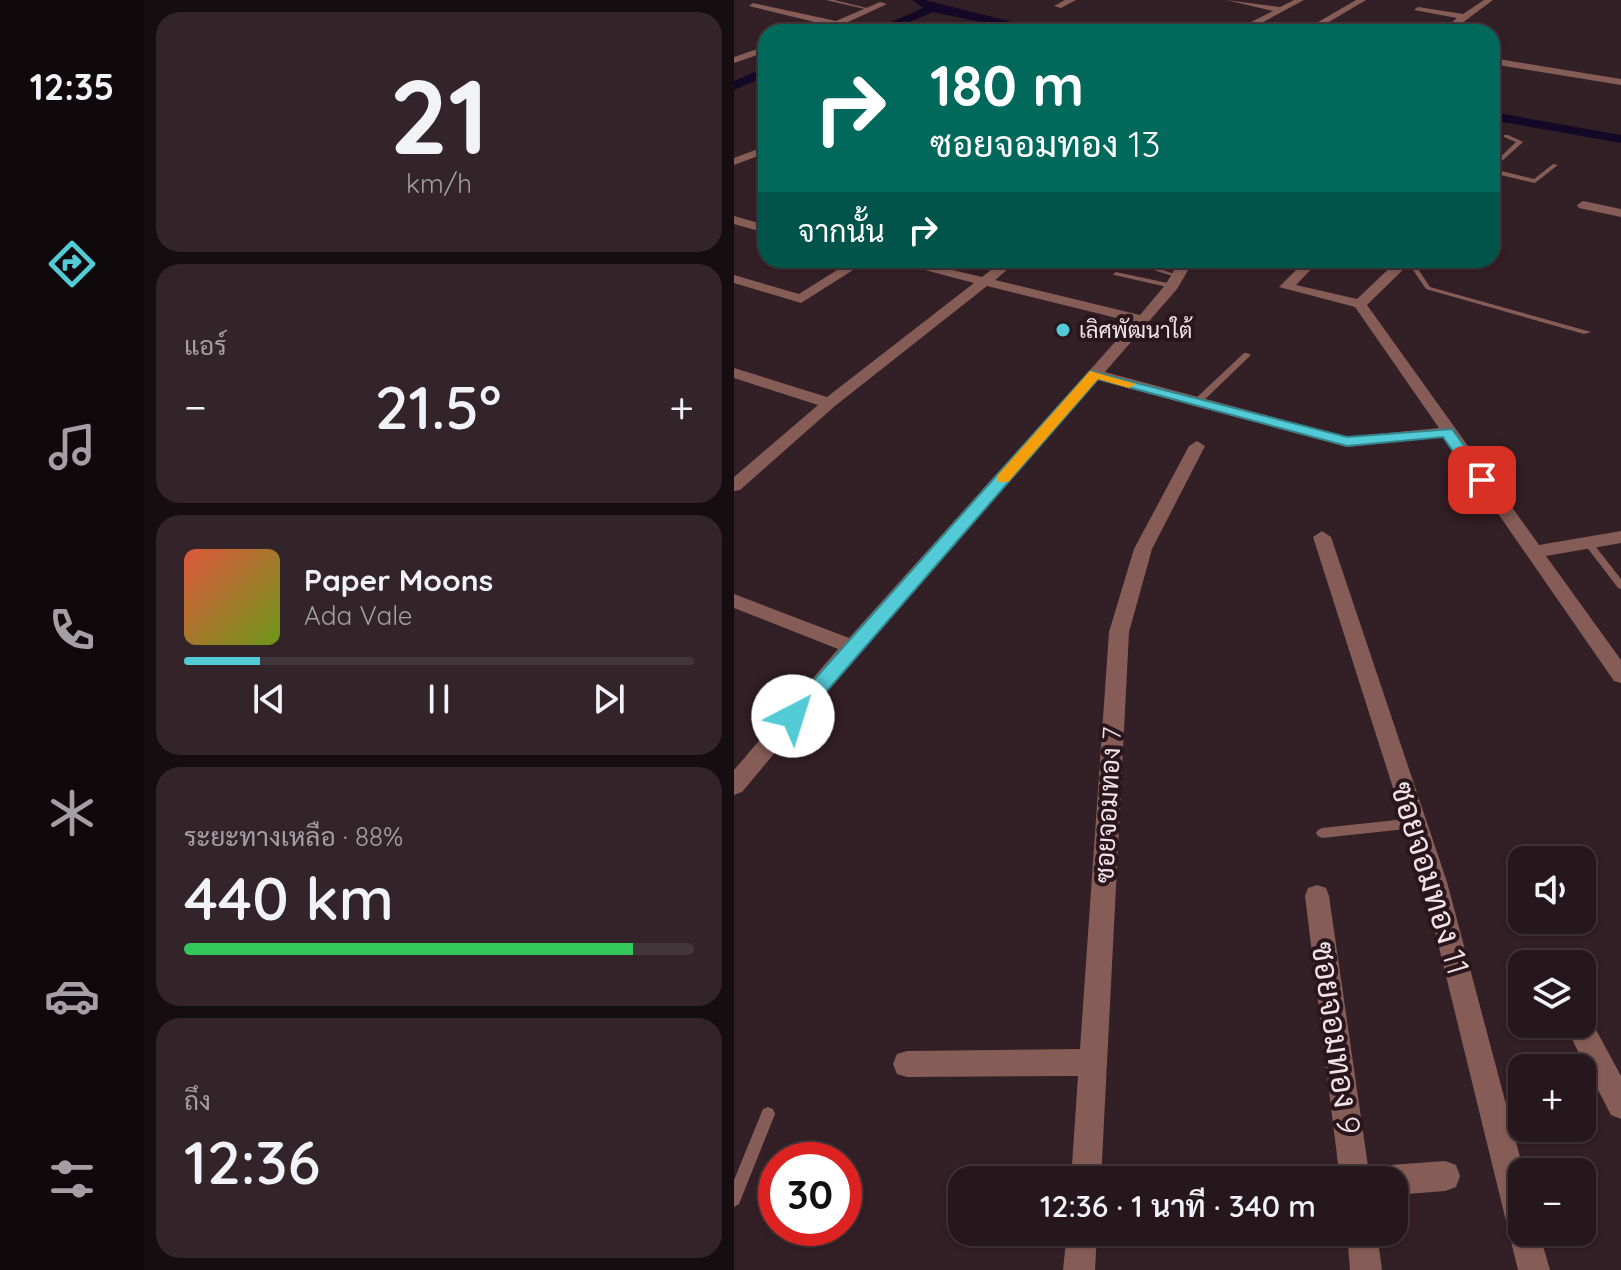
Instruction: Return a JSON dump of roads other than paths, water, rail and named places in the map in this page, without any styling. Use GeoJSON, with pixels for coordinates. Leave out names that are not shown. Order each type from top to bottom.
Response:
{"type":"FeatureCollection","features":[{"type":"Feature","properties":{"kind":"street"},"geometry":{"type":"LineString","coordinates":[[1058,6],[1072,0]]}},
{"type":"Feature","properties":{"kind":"street"},"geometry":{"type":"LineString","coordinates":[[1230,0],[1281,10]]}},
{"type":"Feature","properties":{"kind":"street"},"geometry":{"type":"LineString","coordinates":[[1254,24],[1300,0]]}},
{"type":"Feature","properties":{"kind":"street"},"geometry":{"type":"LineString","coordinates":[[1320,24],[1362,0]]}},
{"type":"Feature","properties":{"kind":"street"},"geometry":{"type":"LineString","coordinates":[[1455,24],[1489,0]]}},
{"type":"Feature","properties":{"kind":"street"},"geometry":{"type":"LineString","coordinates":[[835,23],[883,4]]}},
{"type":"Feature","properties":{"kind":"street"},"geometry":{"type":"LineString","coordinates":[[753,6],[840,24]]}},
{"type":"Feature","properties":{"kind":"street"},"geometry":{"type":"LineString","coordinates":[[1418,10],[1465,17]]}},
{"type":"Feature","properties":{"kind":"street"},"geometry":{"type":"LineString","coordinates":[[734,51],[758,56]]}},
{"type":"Feature","properties":{"kind":"street"},"geometry":{"type":"LineString","coordinates":[[734,60],[758,52]]}},
{"type":"Feature","properties":{"kind":"street"},"geometry":{"type":"LineString","coordinates":[[1500,62],[1621,82]]}},
{"type":"Feature","properties":{"kind":"street"},"geometry":{"type":"LineString","coordinates":[[734,162],[758,152]]}},
{"type":"Feature","properties":{"kind":"street"},"geometry":{"type":"LineString","coordinates":[[1583,205],[1621,213]]}},
{"type":"Feature","properties":{"kind":"street"},"geometry":{"type":"LineString","coordinates":[[734,220],[758,227]]}},
{"type":"Feature","properties":{"kind":"street"},"geometry":{"type":"LineString","coordinates":[[734,238],[758,229]]}},
{"type":"Feature","properties":{"kind":"street"},"geometry":{"type":"LineString","coordinates":[[734,279],[801,299],[849,268]]}},
{"type":"Feature","properties":{"kind":"street"},"geometry":{"type":"LineString","coordinates":[[928,268],[1143,320]]}},
{"type":"Feature","properties":{"kind":"street"},"geometry":{"type":"LineString","coordinates":[[734,486],[829,403],[1001,268]]}},
{"type":"Feature","properties":{"kind":"street"},"geometry":{"type":"LineString","coordinates":[[734,786],[852,647],[1143,320],[1182,268]]}},
{"type":"Feature","properties":{"kind":"street"},"geometry":{"type":"LineString","coordinates":[[1305,268],[1286,287],[1360,304],[1621,676]]}},
{"type":"Feature","properties":{"kind":"street"},"geometry":{"type":"LineString","coordinates":[[1360,304],[1405,268]]}},
{"type":"Feature","properties":{"kind":"street"},"geometry":{"type":"LineString","coordinates":[[734,373],[829,403]]}},
{"type":"Feature","properties":{"kind":"street"},"geometry":{"type":"LineString","coordinates":[[1095,374],[1347,442],[1447,432]]}},
{"type":"Feature","properties":{"kind":"street","name":"ซอยจอมทอง 7"},"geometry":{"type":"LineString","coordinates":[[1087,1166],[1119,632],[1143,549],[1197,446]]}},
{"type":"Feature","properties":{"kind":"street","name":"ซอยจอมทอง 11"},"geometry":{"type":"LineString","coordinates":[[1322,537],[1445,921],[1508,1167]]}},
{"type":"Feature","properties":{"kind":"street"},"geometry":{"type":"LineString","coordinates":[[1534,552],[1621,537]]}},
{"type":"Feature","properties":{"kind":"street"},"geometry":{"type":"LineString","coordinates":[[734,601],[852,647]]}},
{"type":"Feature","properties":{"kind":"street","name":"ซอยจอมทอง 9"},"geometry":{"type":"LineString","coordinates":[[1317,896],[1353,1166]]}},
{"type":"Feature","properties":{"kind":"street"},"geometry":{"type":"LineString","coordinates":[[1585,1038],[1621,1105]]}},
{"type":"Feature","properties":{"kind":"street"},"geometry":{"type":"LineString","coordinates":[[907,1064],[1095,1062]]}},
{"type":"Feature","properties":{"kind":"street"},"geometry":{"type":"LineString","coordinates":[[1408,1179],[1445,1176]]}},
{"type":"Feature","properties":{"kind":"street"},"geometry":{"type":"LineString","coordinates":[[1079,1270],[1081,1246]]}},
{"type":"Feature","properties":{"kind":"street"},"geometry":{"type":"LineString","coordinates":[[1363,1246],[1366,1270]]}},
{"type":"Feature","properties":{"kind":"street"},"geometry":{"type":"LineString","coordinates":[[1528,1246],[1534,1270]]}},
{"type":"Feature","properties":{"kind":"lane"},"geometry":{"type":"LineString","coordinates":[[828,0],[869,9]]}},
{"type":"Feature","properties":{"kind":"lane"},"geometry":{"type":"LineString","coordinates":[[1500,162],[1520,142],[1506,136]]}},
{"type":"Feature","properties":{"kind":"lane"},"geometry":{"type":"LineString","coordinates":[[1500,172],[1535,181],[1555,165]]}},
{"type":"Feature","properties":{"kind":"lane"},"geometry":{"type":"LineString","coordinates":[[1143,268],[1175,281]]}},
{"type":"Feature","properties":{"kind":"lane"},"geometry":{"type":"LineString","coordinates":[[1409,268],[1428,288],[1587,332]]}},
{"type":"Feature","properties":{"kind":"lane"},"geometry":{"type":"LineString","coordinates":[[1116,274],[1175,281]]}},
{"type":"Feature","properties":{"kind":"lane"},"geometry":{"type":"LineString","coordinates":[[1197,402],[1247,355]]}},
{"type":"Feature","properties":{"kind":"lane"},"geometry":{"type":"LineString","coordinates":[[1589,544],[1621,586]]}},
{"type":"Feature","properties":{"kind":"lane"},"geometry":{"type":"LineString","coordinates":[[1322,833],[1415,823]]}},
{"type":"Feature","properties":{"kind":"lane"},"geometry":{"type":"LineString","coordinates":[[734,1199],[768,1114]]}},
{"type":"Feature","properties":{"kind":"waterway"},"geometry":{"type":"LineString","coordinates":[[917,0],[932,8]]}},
{"type":"Feature","properties":{"kind":"waterway"},"geometry":{"type":"LineString","coordinates":[[894,24],[932,8]]}},
{"type":"Feature","properties":{"kind":"waterway"},"geometry":{"type":"LineString","coordinates":[[932,8],[1008,24]]}},
{"type":"Feature","properties":{"kind":"waterway"},"geometry":{"type":"LineString","coordinates":[[734,86],[758,75]]}},
{"type":"Feature","properties":{"kind":"waterway"},"geometry":{"type":"LineString","coordinates":[[1500,117],[1621,139]]}},
{"type":"Feature","properties":{"kind":"place","name":"เลิศพัฒนาใต้"},"geometry":{"type":"Point","coordinates":[1063,330]}}]}
